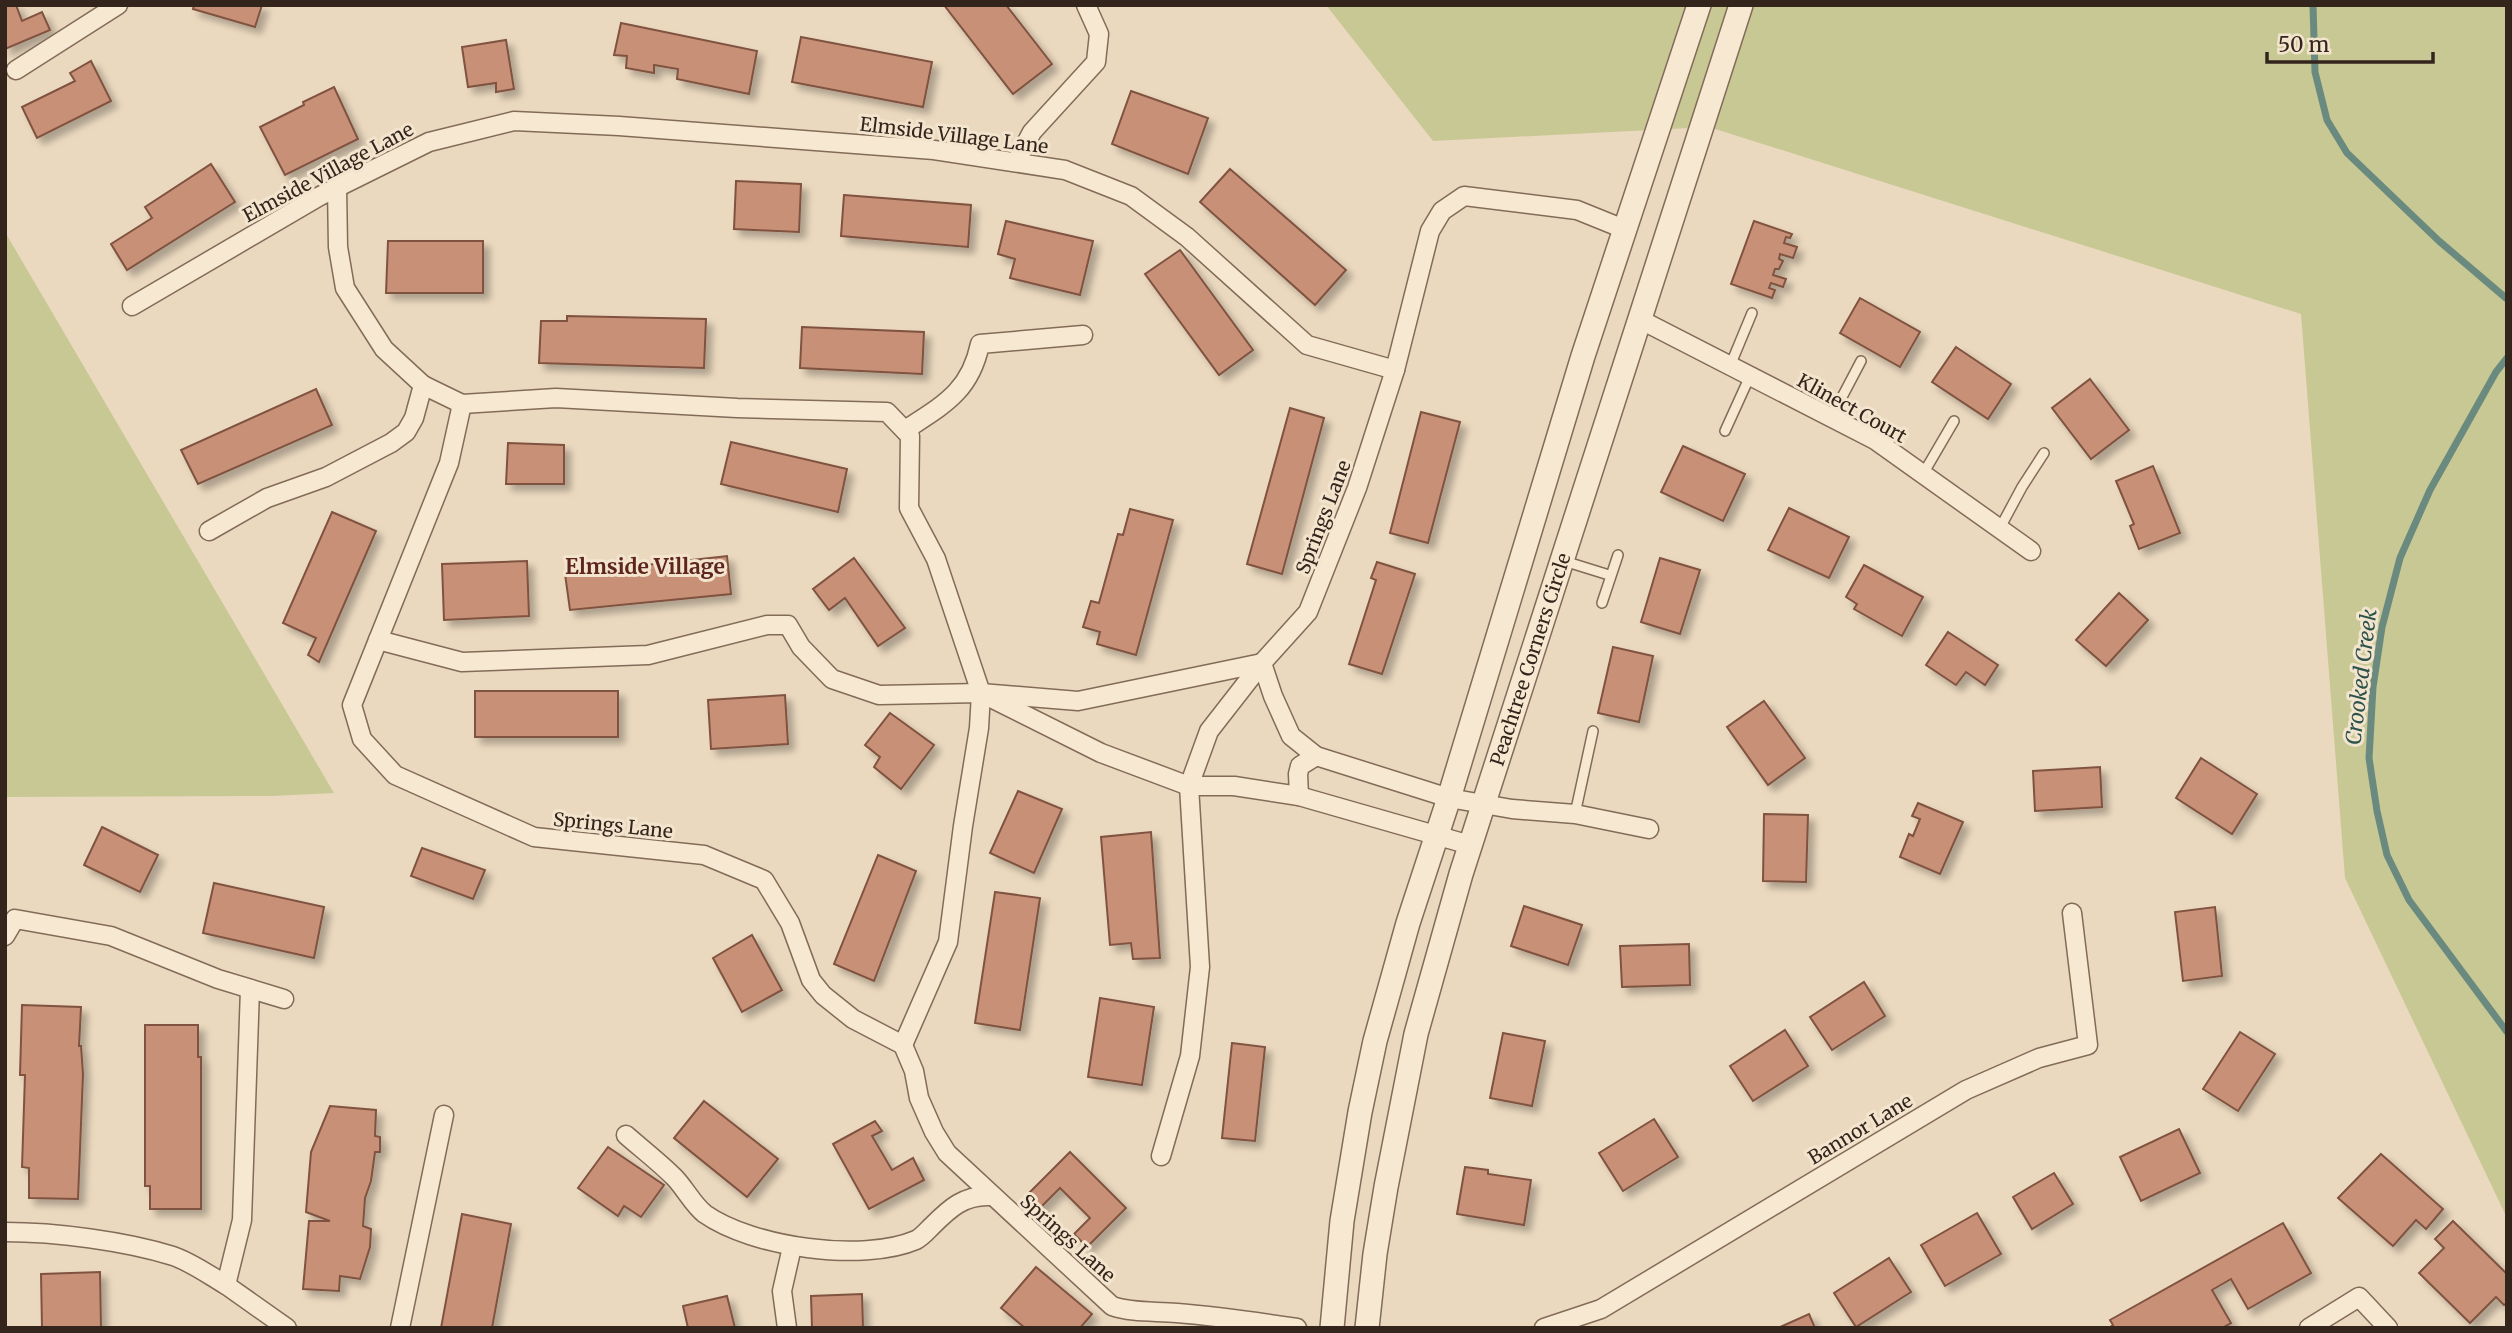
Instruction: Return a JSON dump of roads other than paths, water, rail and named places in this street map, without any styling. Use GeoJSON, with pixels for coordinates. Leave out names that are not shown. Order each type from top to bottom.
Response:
{"type":"FeatureCollection","features":[{"type":"Feature","properties":{"kind":"street"},"geometry":{"type":"LineString","coordinates":[[16,70],[118,5]]}},
{"type":"Feature","properties":{"kind":"street"},"geometry":{"type":"LineString","coordinates":[[1016,162],[1032,132],[1096,62],[1099,34],[1086,5]]}},
{"type":"Feature","properties":{"kind":"street","name":"Peachtree Corners Circle"},"geometry":{"type":"LineString","coordinates":[[1332,1328],[1342,1220],[1362,1100],[1404,936],[1449,799],[1583,356],[1699,5]]}},
{"type":"Feature","properties":{"kind":"street","name":"Peachtree Corners Circle"},"geometry":{"type":"LineString","coordinates":[[1367,1328],[1384,1200],[1416,1034],[1470,845],[1741,5]]}},
{"type":"Feature","properties":{"kind":"street","name":"Elmside Village Lane"},"geometry":{"type":"LineString","coordinates":[[132,306],[337,187],[429,142],[514,121],[619,126],[921,149],[1065,170],[1131,196],[1187,237],[1307,345],[1395,370]]}},
{"type":"Feature","properties":{"kind":"street"},"geometry":{"type":"LineString","coordinates":[[337,187],[338,247],[345,288],[384,349],[422,385],[462,404],[556,398],[737,408],[887,412],[910,436],[909,508],[936,559],[981,693],[979,728],[948,942],[903,1045]]}},
{"type":"Feature","properties":{"kind":"street"},"geometry":{"type":"LineString","coordinates":[[1395,370],[1430,231],[1442,211],[1464,196],[1577,210],[1624,229]]}},
{"type":"Feature","properties":{"kind":"street","name":"Klinect Court"},"geometry":{"type":"LineString","coordinates":[[1641,320],[1875,440],[2031,551]]}},
{"type":"Feature","properties":{"kind":"street"},"geometry":{"type":"LineString","coordinates":[[905,430],[958,392],[975,365],[980,344],[1083,335]]}},
{"type":"Feature","properties":{"kind":"street","name":"Springs Lane"},"geometry":{"type":"LineString","coordinates":[[1161,1156],[1190,1056],[1200,967],[1189,786],[1209,731],[1262,663],[1308,612],[1357,488],[1395,370]]}},
{"type":"Feature","properties":{"kind":"street"},"geometry":{"type":"LineString","coordinates":[[209,531],[267,498],[326,477],[391,443],[406,432],[414,418],[422,385]]}},
{"type":"Feature","properties":{"kind":"street","name":"Springs Lane"},"geometry":{"type":"LineString","coordinates":[[462,404],[449,463],[352,705],[362,739],[395,775],[534,837],[704,855],[764,880],[790,923],[811,980],[822,995],[852,1019],[903,1045],[914,1071],[919,1098],[947,1153],[1123,1319],[1150,1310],[1297,1328]]}},
{"type":"Feature","properties":{"kind":"street"},"geometry":{"type":"LineString","coordinates":[[378,640],[462,662],[648,655],[767,625],[788,625],[800,647],[832,679],[879,695],[981,693],[1078,701],[1262,663],[1291,736],[1316,756],[1449,799],[1513,809],[1575,814],[1648,829]]}},
{"type":"Feature","properties":{"kind":"street"},"geometry":{"type":"LineString","coordinates":[[981,693],[1030,720],[1101,753],[1189,786],[1234,786],[1299,796],[1470,845]]}},
{"type":"Feature","properties":{"kind":"street"},"geometry":{"type":"LineString","coordinates":[[1299,796],[1300,766],[1316,756]]}},
{"type":"Feature","properties":{"kind":"street","name":"Bannor Lane"},"geometry":{"type":"LineString","coordinates":[[1544,1328],[1601,1309],[1966,1090],[2039,1058],[2088,1045],[2072,913]]}},
{"type":"Feature","properties":{"kind":"street"},"geometry":{"type":"LineString","coordinates":[[5,936],[15,919],[111,936],[218,979],[284,999]]}},
{"type":"Feature","properties":{"kind":"street"},"geometry":{"type":"LineString","coordinates":[[226,1285],[242,1220],[250,989]]}},
{"type":"Feature","properties":{"kind":"street"},"geometry":{"type":"LineString","coordinates":[[400,1328],[444,1115]]}},
{"type":"Feature","properties":{"kind":"street"},"geometry":{"type":"LineString","coordinates":[[626,1135],[676,1179],[704,1213],[756,1238],[792,1247],[867,1250],[908,1243],[919,1239],[962,1200],[978,1195],[990,1196]]}},
{"type":"Feature","properties":{"kind":"street"},"geometry":{"type":"LineString","coordinates":[[5,1232],[112,1243],[175,1256],[226,1285],[287,1328]]}},
{"type":"Feature","properties":{"kind":"street"},"geometry":{"type":"LineString","coordinates":[[787,1328],[782,1291],[792,1247]]}},
{"type":"Feature","properties":{"kind":"street"},"geometry":{"type":"LineString","coordinates":[[2309,1328],[2359,1297],[2388,1328]]}},
{"type":"Feature","properties":{"kind":"lane"},"geometry":{"type":"LineString","coordinates":[[1730,366],[1752,313]]}},
{"type":"Feature","properties":{"kind":"lane"},"geometry":{"type":"LineString","coordinates":[[1831,418],[1861,361]]}},
{"type":"Feature","properties":{"kind":"lane"},"geometry":{"type":"LineString","coordinates":[[1725,431],[1750,376]]}},
{"type":"Feature","properties":{"kind":"lane"},"geometry":{"type":"LineString","coordinates":[[1923,474],[1954,421]]}},
{"type":"Feature","properties":{"kind":"lane"},"geometry":{"type":"LineString","coordinates":[[2000,528],[2044,453]]}},
{"type":"Feature","properties":{"kind":"lane"},"geometry":{"type":"LineString","coordinates":[[1602,603],[1609,575],[1618,555]]}},
{"type":"Feature","properties":{"kind":"lane"},"geometry":{"type":"LineString","coordinates":[[1562,561],[1609,575]]}},
{"type":"Feature","properties":{"kind":"lane"},"geometry":{"type":"LineString","coordinates":[[1575,814],[1594,731]]}},
{"type":"Feature","properties":{"kind":"waterway","name":"Crooked Creek"},"geometry":{"type":"LineString","coordinates":[[2313,5],[2315,72],[2327,120],[2347,153],[2439,241],[2507,299]]}},
{"type":"Feature","properties":{"kind":"waterway","name":"Crooked Creek"},"geometry":{"type":"LineString","coordinates":[[2507,358],[2496,372],[2430,490],[2400,558],[2382,627],[2373,687],[2369,758],[2387,855],[2409,900],[2507,1032]]}},
{"type":"Feature","properties":{"kind":"district","name":"Elmside Village"},"geometry":{"type":"Point","coordinates":[645,566]}}]}
